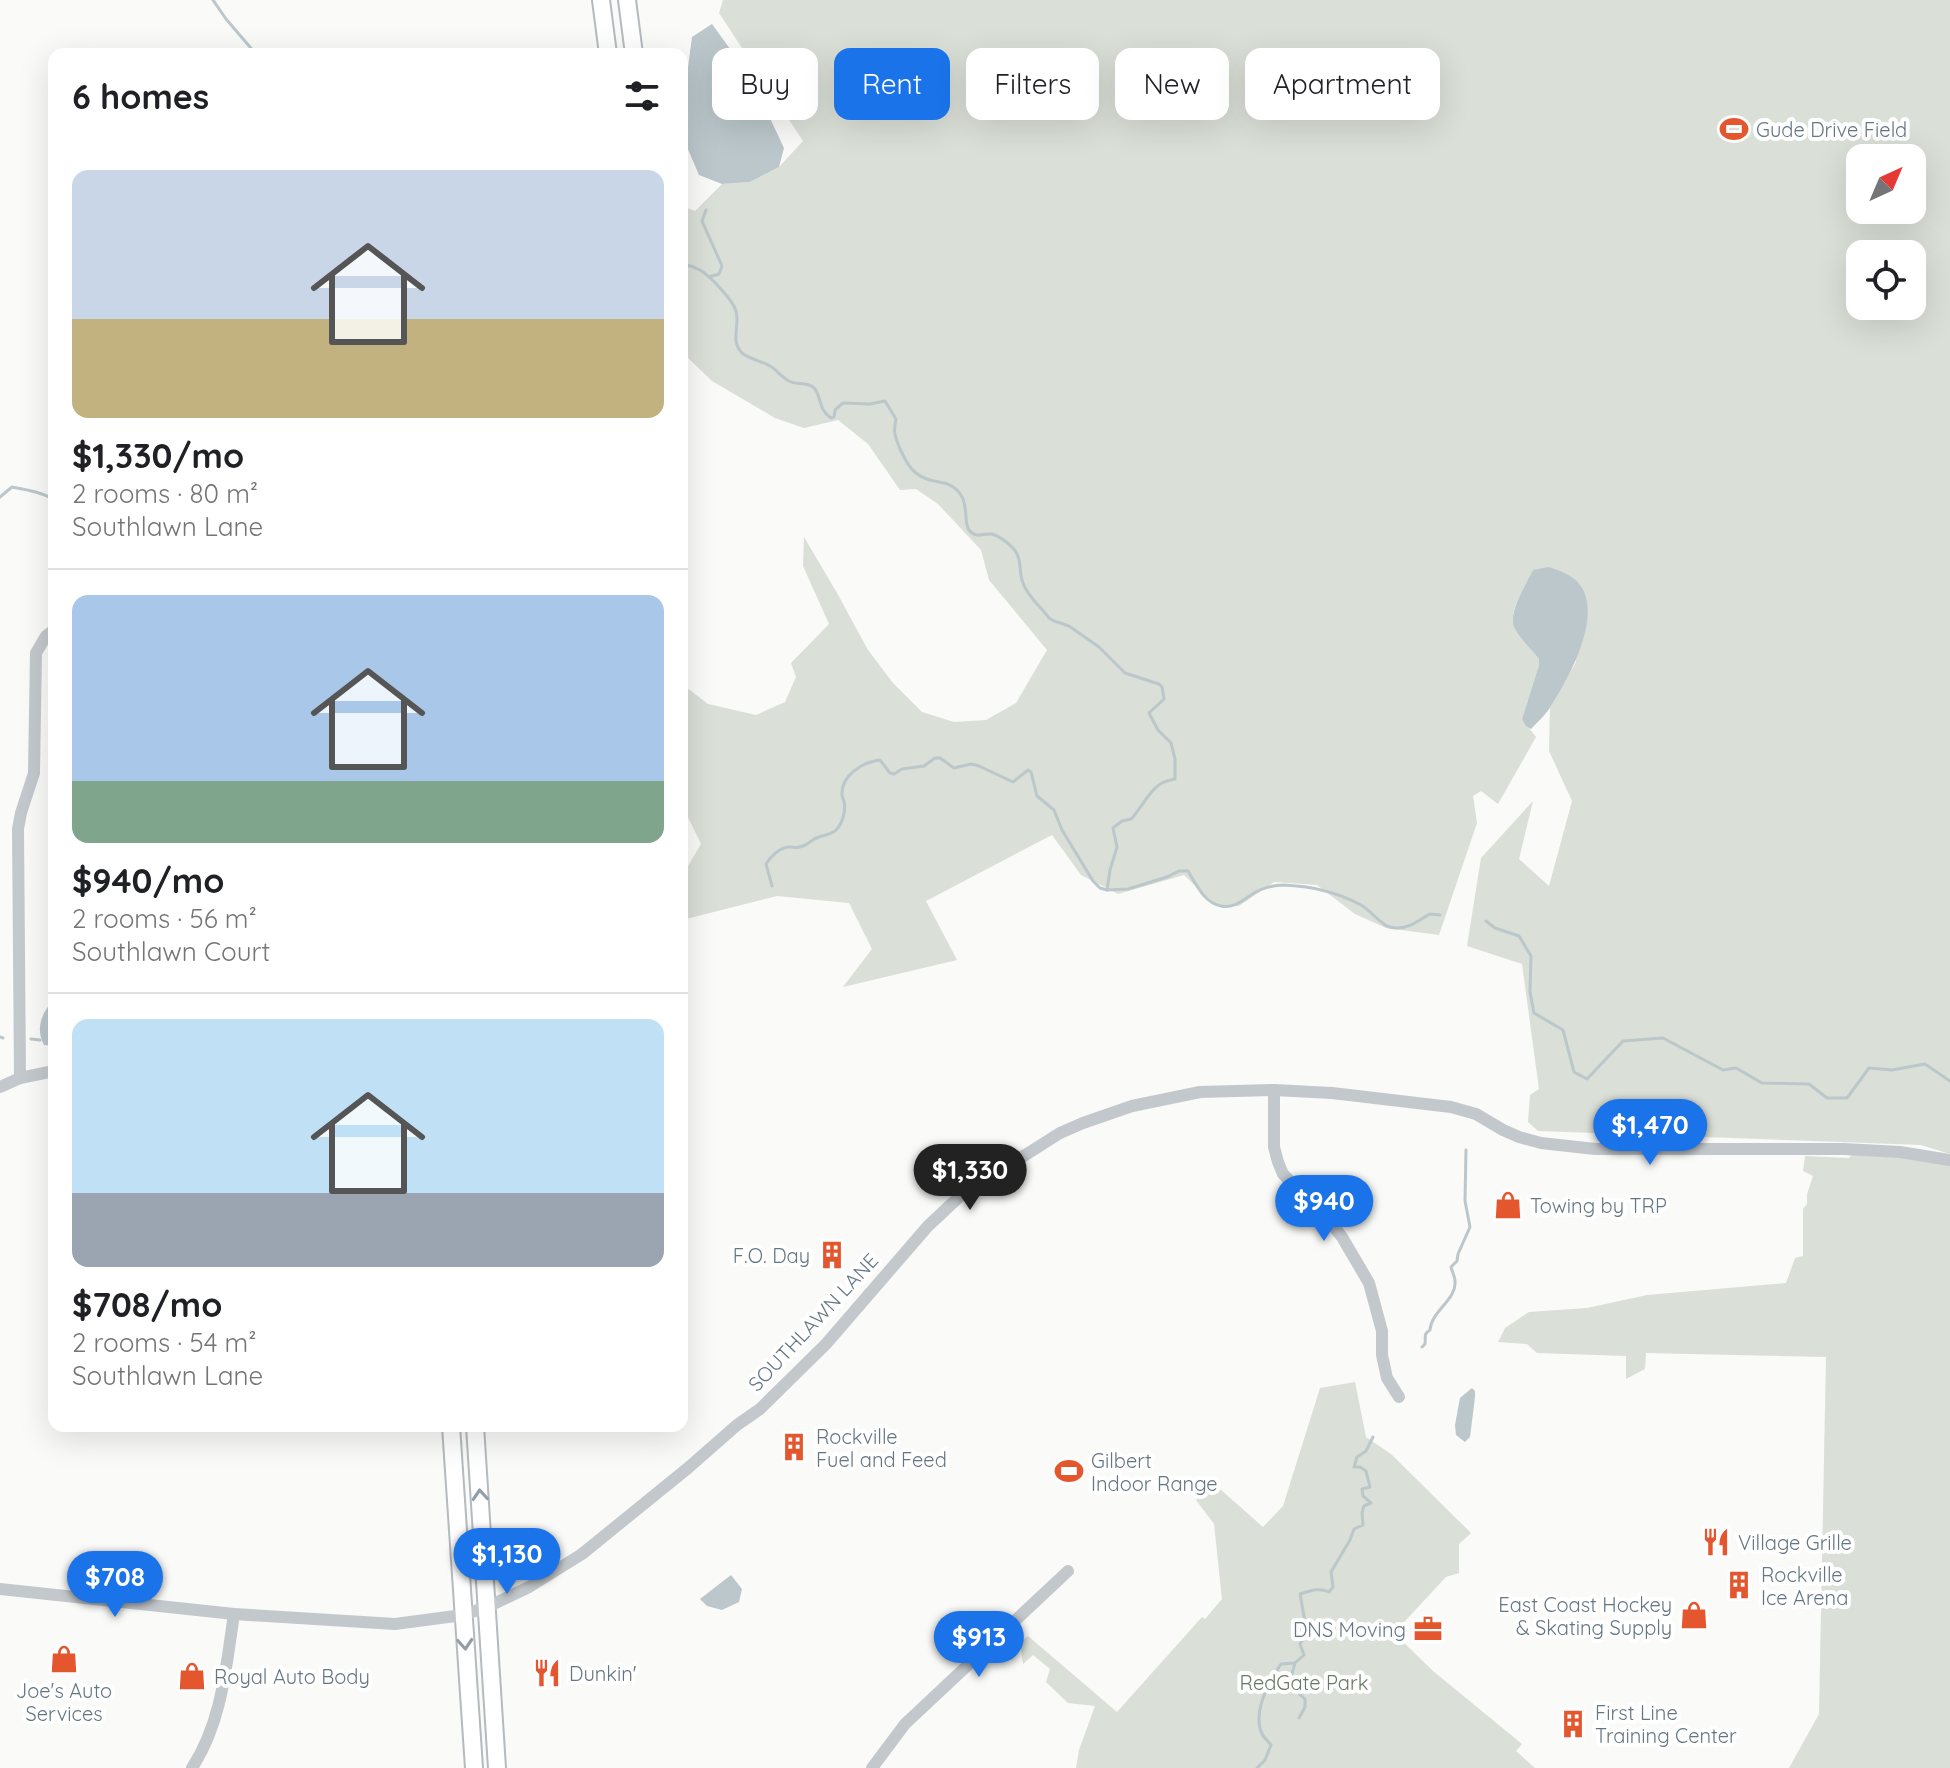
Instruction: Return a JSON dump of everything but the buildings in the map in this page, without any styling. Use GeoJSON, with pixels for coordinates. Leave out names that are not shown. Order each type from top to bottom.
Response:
{"type":"FeatureCollection","features":[{"type":"Feature","properties":{"kind":"main road"},"geometry":{"type":"LineString","coordinates":[[607,48],[602,4],[628,2],[633,48]]}},
{"type":"Feature","properties":{"kind":"main road"},"geometry":{"type":"LineString","coordinates":[[451,1432],[474,1768]]}},
{"type":"Feature","properties":{"kind":"main road"},"geometry":{"type":"LineString","coordinates":[[475,1432],[497,1768]]}},
{"type":"Feature","properties":{"kind":"street"},"geometry":{"type":"LineString","coordinates":[[20,1078],[18,829],[34,773],[36,653],[48,634]]}},
{"type":"Feature","properties":{"kind":"street"},"geometry":{"type":"LineString","coordinates":[[0,1087],[20,1078],[48,1072]]}},
{"type":"Feature","properties":{"kind":"street"},"geometry":{"type":"LineString","coordinates":[[1274,1090],[1274,1147],[1278,1162],[1283,1174],[1342,1237],[1369,1283],[1382,1331],[1382,1355],[1387,1378],[1399,1397]]}},
{"type":"Feature","properties":{"kind":"street","name":"SOUTHLAWN LANE"},"geometry":{"type":"LineString","coordinates":[[0,1589],[234,1614],[395,1624],[463,1615],[487,1607],[529,1587],[582,1554],[760,1409],[826,1344],[928,1226],[959,1197],[1060,1133],[1132,1106],[1200,1092],[1274,1090],[1332,1093],[1451,1107],[1476,1114],[1519,1137],[1541,1143],[1595,1149],[1844,1149],[1900,1152],[1950,1160]]}},
{"type":"Feature","properties":{"kind":"street"},"geometry":{"type":"LineString","coordinates":[[872,1768],[905,1724],[1068,1571]]}},
{"type":"Feature","properties":{"kind":"street"},"geometry":{"type":"LineString","coordinates":[[192,1768],[218,1709],[234,1614]]}},
{"type":"Feature","properties":{"kind":"green space"},"geometry":{"type":"Polygon","coordinates":[[[723,0],[1950,0],[1950,1154],[1921,1145],[1538,1131],[1528,1122],[1530,1095],[1539,1089],[1522,964],[1467,946],[1481,858],[1533,801],[1519,859],[1549,886],[1572,801],[1549,751],[1550,708],[1576,662],[1533,570],[1516,605],[1513,620],[1519,635],[1539,659],[1522,719],[1536,737],[1498,804],[1481,791],[1473,796],[1477,823],[1439,935],[1386,928],[1355,914],[1317,885],[1274,882],[1239,906],[1216,906],[1184,875],[1118,894],[1081,875],[1052,835],[926,901],[957,960],[843,987],[872,949],[849,903],[777,896],[688,918],[688,866],[701,844],[688,817],[688,689],[708,704],[756,715],[785,702],[796,677],[791,663],[829,624],[803,566],[804,537],[868,650],[893,683],[922,712],[954,722],[986,720],[1016,703],[1047,650],[989,580],[981,550],[938,504],[916,489],[900,490],[868,444],[838,420],[804,428],[775,418],[712,381],[688,358],[688,208],[695,211],[722,184],[750,182],[779,167],[803,141],[789,120],[818,120],[818,48],[742,48],[719,13],[723,0]]]}},
{"type":"Feature","properties":{"kind":"green space"},"geometry":{"type":"Polygon","coordinates":[[[1856,1151],[1950,1164],[1950,1768],[1789,1768],[1819,1714],[1826,1357],[1646,1353],[1645,1369],[1626,1379],[1626,1356],[1537,1353],[1527,1344],[1498,1342],[1505,1328],[1529,1312],[1587,1308],[1647,1295],[1786,1283],[1795,1258],[1803,1256],[1803,1209],[1813,1176],[1803,1171],[1805,1156],[1849,1158],[1856,1151]]]}},
{"type":"Feature","properties":{"kind":"green space","name":"RedGate Park"},"geometry":{"type":"Polygon","coordinates":[[[1355,1382],[1366,1437],[1391,1454],[1471,1533],[1459,1544],[1459,1573],[1446,1577],[1394,1633],[1433,1671],[1522,1744],[1516,1751],[1535,1768],[1076,1768],[1079,1750],[1095,1706],[1068,1703],[1046,1682],[1050,1669],[1033,1655],[1023,1664],[1020,1642],[1028,1636],[1117,1712],[1222,1599],[1214,1524],[1196,1500],[1212,1482],[1263,1527],[1283,1506],[1320,1388],[1355,1382]]]}},
{"type":"Feature","properties":{"kind":"shaded area"},"geometry":{"type":"Polygon","coordinates":[[[712,24],[729,48],[712,48],[712,120],[771,120],[784,148],[779,167],[750,182],[722,184],[699,175],[688,149],[688,67],[692,37],[712,24]]]}},
{"type":"Feature","properties":{"kind":"shaded area"},"geometry":{"type":"Polygon","coordinates":[[[1549,567],[1566,574],[1580,585],[1588,613],[1586,630],[1574,664],[1549,709],[1531,729],[1522,719],[1539,659],[1516,631],[1513,614],[1533,570],[1549,567]]]}},
{"type":"Feature","properties":{"kind":"shaded area"},"geometry":{"type":"Polygon","coordinates":[[[48,1007],[48,1045],[44,1045],[40,1033],[48,1007]]]}},
{"type":"Feature","properties":{"kind":"shaded area"},"geometry":{"type":"Polygon","coordinates":[[[1472,1388],[1475,1397],[1470,1437],[1465,1442],[1456,1435],[1455,1425],[1460,1398],[1472,1388]]]}},
{"type":"Feature","properties":{"kind":"shaded area"},"geometry":{"type":"Polygon","coordinates":[[[731,1575],[742,1589],[739,1602],[722,1610],[707,1606],[700,1599],[731,1575]]]}},
{"type":"Feature","properties":{"kind":"waterway"},"geometry":{"type":"LineString","coordinates":[[213,0],[251,48]]}},
{"type":"Feature","properties":{"kind":"waterway"},"geometry":{"type":"LineString","coordinates":[[706,210],[702,221],[722,266],[719,274],[709,277]]}},
{"type":"Feature","properties":{"kind":"waterway"},"geometry":{"type":"LineString","coordinates":[[688,266],[704,273],[731,301],[737,317],[738,348],[742,353],[770,366],[789,381],[813,387],[831,418],[843,403],[885,401],[896,419],[896,437],[909,466],[921,477],[957,490],[964,501],[967,527],[972,533],[995,535],[1013,548],[1018,556],[1025,588],[1049,618],[1069,626],[1099,647],[1125,673],[1162,687],[1164,699],[1149,713],[1158,730],[1171,743],[1175,779],[1158,786],[1131,819],[1113,828],[1117,847],[1107,890]]}},
{"type":"Feature","properties":{"kind":"waterway"},"geometry":{"type":"LineString","coordinates":[[0,497],[12,487],[48,497]]}},
{"type":"Feature","properties":{"kind":"waterway"},"geometry":{"type":"LineString","coordinates":[[772,886],[766,864],[773,855],[786,847],[805,845],[838,827],[845,805],[843,788],[854,771],[880,760],[894,774],[940,758],[954,768],[971,764],[1013,782],[1028,770],[1031,772],[1037,796],[1054,810],[1062,830],[1100,888],[1128,889],[1179,871],[1188,871],[1205,897],[1226,907],[1261,890],[1283,885],[1333,893],[1361,905],[1391,927],[1401,928],[1430,914],[1440,915]]}},
{"type":"Feature","properties":{"kind":"waterway"},"geometry":{"type":"LineString","coordinates":[[1486,921],[1495,928],[1519,936],[1531,956],[1530,992],[1534,1013],[1563,1030],[1574,1072],[1587,1079],[1623,1041],[1663,1038],[1723,1070],[1736,1068],[1762,1083],[1809,1084],[1827,1098],[1847,1098],[1869,1068],[1892,1070],[1925,1064],[1950,1081]]}},
{"type":"Feature","properties":{"kind":"waterway"},"geometry":{"type":"LineString","coordinates":[[31,1039],[40,1040]]}},
{"type":"Feature","properties":{"kind":"waterway"},"geometry":{"type":"LineString","coordinates":[[1422,1347],[1431,1323],[1455,1288],[1451,1267],[1457,1261],[1470,1227],[1465,1201],[1466,1150]]}},
{"type":"Feature","properties":{"kind":"waterway"},"geometry":{"type":"LineString","coordinates":[[1257,1768],[1265,1760],[1271,1745],[1259,1725],[1260,1707],[1267,1688],[1281,1664],[1295,1663],[1304,1655],[1300,1644],[1307,1633],[1300,1594],[1319,1590],[1329,1592],[1333,1587],[1331,1572],[1354,1529],[1363,1525],[1364,1506],[1371,1503],[1363,1496],[1362,1489],[1370,1487],[1366,1471],[1354,1467],[1357,1457],[1366,1451],[1373,1437]]}},
{"type":"Feature","properties":{"kind":"waterway"},"geometry":{"type":"LineString","coordinates":[[1295,1663],[1290,1681],[1305,1699],[1305,1707],[1299,1718]]}},
{"type":"Feature","properties":{"kind":"place","name":"Gude Drive Field"},"geometry":{"type":"Point","coordinates":[1734,129]}},
{"type":"Feature","properties":{"kind":"place","name":"Towing by TRP"},"geometry":{"type":"Point","coordinates":[1508,1205]}},
{"type":"Feature","properties":{"kind":"place","name":"F.O. Day"},"geometry":{"type":"Point","coordinates":[832,1255]}},
{"type":"Feature","properties":{"kind":"place","name":"Rockville Fuel and Feed"},"geometry":{"type":"Point","coordinates":[794,1447]}},
{"type":"Feature","properties":{"kind":"place","name":"Gilbert Indoor Range"},"geometry":{"type":"Point","coordinates":[1069,1471]}},
{"type":"Feature","properties":{"kind":"place","name":"Village Grille"},"geometry":{"type":"Point","coordinates":[1716,1542]}},
{"type":"Feature","properties":{"kind":"place","name":"Rockville Ice Arena"},"geometry":{"type":"Point","coordinates":[1739,1585]}},
{"type":"Feature","properties":{"kind":"place","name":"East Coast Hockey & Skating Supply"},"geometry":{"type":"Point","coordinates":[1694,1615]}},
{"type":"Feature","properties":{"kind":"place","name":"DNS Moving"},"geometry":{"type":"Point","coordinates":[1428,1629]}},
{"type":"Feature","properties":{"kind":"place","name":"Joe's Auto Services"},"geometry":{"type":"Point","coordinates":[64,1659]}},
{"type":"Feature","properties":{"kind":"place","name":"Dunkin'"},"geometry":{"type":"Point","coordinates":[547,1673]}},
{"type":"Feature","properties":{"kind":"place","name":"Royal Auto Body"},"geometry":{"type":"Point","coordinates":[192,1676]}},
{"type":"Feature","properties":{"kind":"place","name":"First Line Training Center"},"geometry":{"type":"Point","coordinates":[1573,1724]}}]}
